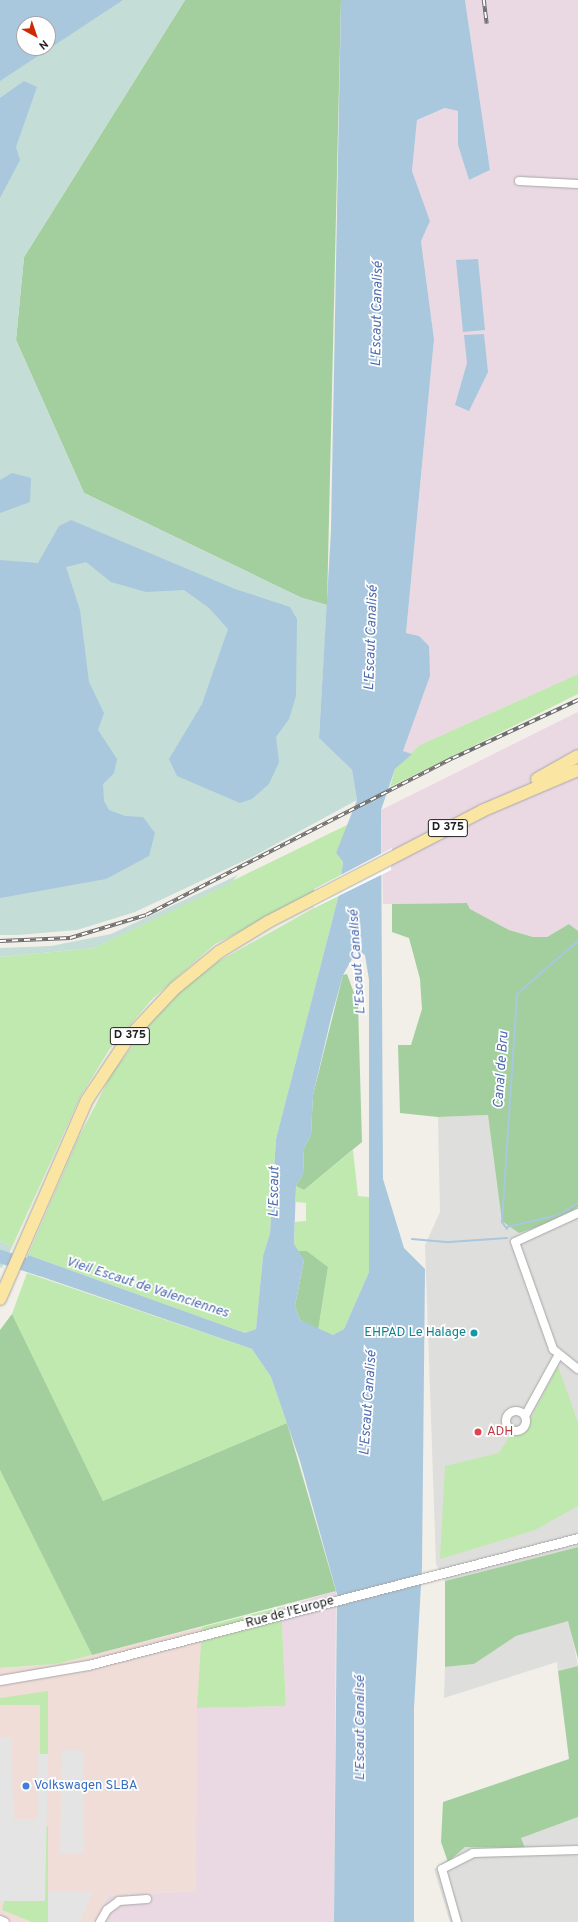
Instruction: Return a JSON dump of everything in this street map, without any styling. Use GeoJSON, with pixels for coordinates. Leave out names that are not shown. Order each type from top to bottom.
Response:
{"type":"FeatureCollection","features":[{"type":"Feature","properties":{"kind":"main road"},"geometry":{"type":"LineString","coordinates":[[496,805],[578,756]]}},
{"type":"Feature","properties":{"kind":"main road","name":"D 375"},"geometry":{"type":"LineString","coordinates":[[0,1299],[26,1242],[79,1115],[129,1037],[166,996],[207,961],[314,898],[400,852],[496,805],[578,770]]}},
{"type":"Feature","properties":{"kind":"street"},"geometry":{"type":"LineString","coordinates":[[519,181],[578,184]]}},
{"type":"Feature","properties":{"kind":"street"},"geometry":{"type":"LineString","coordinates":[[577,1367],[558,1356],[515,1242],[578,1213]]}},
{"type":"Feature","properties":{"kind":"street"},"geometry":{"type":"LineString","coordinates":[[525,1416],[558,1356]]}},
{"type":"Feature","properties":{"kind":"street","name":"Rue de l'Europe"},"geometry":{"type":"LineString","coordinates":[[0,1680],[78,1667],[578,1538]]}},
{"type":"Feature","properties":{"kind":"street"},"geometry":{"type":"LineString","coordinates":[[457,1922],[442,1869],[473,1852],[578,1850]]}},
{"type":"Feature","properties":{"kind":"street"},"geometry":{"type":"LineString","coordinates":[[100,1922],[105,1912],[119,1901],[146,1899]]}},
{"type":"Feature","properties":{"kind":"street"},"geometry":{"type":"LineString","coordinates":[[0,1920],[5,1922]]}},
{"type":"Feature","properties":{"kind":"shaded area"},"geometry":{"type":"Polygon","coordinates":[[[0,0],[185,0],[24,257],[16,340],[84,493],[302,598],[327,605],[319,738],[352,770],[357,800],[254,856],[135,912],[77,930],[0,935],[0,0]]]}},
{"type":"Feature","properties":{"kind":"shaded area"},"geometry":{"type":"Polygon","coordinates":[[[465,0],[578,0],[578,674],[420,745],[412,754],[403,751],[430,676],[419,636],[406,633],[434,339],[421,240],[430,221],[412,171],[417,120],[446,108],[458,111],[458,145],[469,180],[490,170],[465,0]]]}},
{"type":"Feature","properties":{"kind":"shaded area"},"geometry":{"type":"Polygon","coordinates":[[[578,712],[578,931],[569,924],[547,937],[533,937],[509,930],[470,909],[467,903],[383,904],[381,810],[578,712]]]}},
{"type":"Feature","properties":{"kind":"shaded area"},"geometry":{"type":"Polygon","coordinates":[[[238,875],[231,883],[94,948],[0,957],[0,948],[51,946],[111,934],[238,875]]]}},
{"type":"Feature","properties":{"kind":"shaded area"},"geometry":{"type":"Polygon","coordinates":[[[488,1115],[504,1218],[559,1219],[578,1207],[578,1547],[445,1581],[436,1564],[425,1245],[440,1212],[438,1117],[488,1115]]]}},
{"type":"Feature","properties":{"kind":"shaded area"},"geometry":{"type":"Polygon","coordinates":[[[0,1241],[12,1247],[2,1268],[0,1267],[0,1241]]]}},
{"type":"Feature","properties":{"kind":"shaded area"},"geometry":{"type":"Polygon","coordinates":[[[336,1591],[334,1922],[94,1922],[108,1896],[196,1891],[197,1708],[286,1706],[281,1607],[336,1591]]]}},
{"type":"Feature","properties":{"kind":"shaded area"},"geometry":{"type":"Polygon","coordinates":[[[569,1620],[578,1666],[558,1671],[557,1662],[444,1698],[445,1667],[474,1664],[516,1636],[569,1620]]]}},
{"type":"Feature","properties":{"kind":"shaded area"},"geometry":{"type":"Polygon","coordinates":[[[202,1627],[196,1891],[108,1896],[94,1922],[0,1922],[0,1668],[56,1664],[202,1627]]]}},
{"type":"Feature","properties":{"kind":"shaded area"},"geometry":{"type":"Polygon","coordinates":[[[0,1738],[11,1738],[14,1819],[38,1819],[38,1754],[48,1754],[45,1901],[0,1901],[0,1738]]]}},
{"type":"Feature","properties":{"kind":"shaded area"},"geometry":{"type":"Polygon","coordinates":[[[62,1750],[83,1750],[84,1853],[60,1854],[62,1750]]]}},
{"type":"Feature","properties":{"kind":"shaded area"},"geometry":{"type":"Polygon","coordinates":[[[578,1817],[578,1922],[450,1922],[434,1869],[465,1847],[525,1848],[520,1838],[578,1817]]]}},
{"type":"Feature","properties":{"kind":"shaded area"},"geometry":{"type":"Polygon","coordinates":[[[93,1891],[80,1922],[48,1922],[48,1892],[93,1891]]]}},
{"type":"Feature","properties":{"kind":"green space"},"geometry":{"type":"Polygon","coordinates":[[[185,0],[341,0],[327,605],[302,598],[84,493],[16,340],[24,257],[185,0]]]}},
{"type":"Feature","properties":{"kind":"green space"},"geometry":{"type":"Polygon","coordinates":[[[578,674],[578,694],[390,787],[395,769],[420,745],[578,674]]]}},
{"type":"Feature","properties":{"kind":"green space"},"geometry":{"type":"Polygon","coordinates":[[[351,823],[336,853],[343,862],[341,881],[215,944],[152,999],[109,1050],[80,1097],[12,1247],[0,1241],[0,957],[94,948],[351,823]]]}},
{"type":"Feature","properties":{"kind":"green space"},"geometry":{"type":"Polygon","coordinates":[[[339,894],[276,1139],[270,1233],[263,1256],[256,1329],[245,1333],[28,1255],[78,1139],[112,1073],[152,1021],[183,989],[219,961],[339,894]]]}},
{"type":"Feature","properties":{"kind":"green space"},"geometry":{"type":"Polygon","coordinates":[[[467,903],[470,909],[509,930],[533,937],[547,937],[569,924],[578,931],[578,1207],[559,1219],[519,1233],[502,1221],[488,1115],[438,1117],[400,1113],[398,1045],[411,1045],[422,1009],[420,979],[409,938],[392,932],[392,904],[467,903]]]}},
{"type":"Feature","properties":{"kind":"green space"},"geometry":{"type":"Polygon","coordinates":[[[347,974],[358,1004],[362,1142],[304,1190],[296,1186],[303,1174],[304,1148],[311,1135],[313,1095],[343,975],[347,974]]]}},
{"type":"Feature","properties":{"kind":"green space"},"geometry":{"type":"Polygon","coordinates":[[[353,1150],[358,1196],[369,1197],[369,1272],[344,1329],[333,1335],[318,1331],[328,1267],[307,1251],[297,1251],[294,1244],[295,1222],[306,1221],[306,1203],[296,1202],[296,1186],[304,1190],[353,1150]]]}},
{"type":"Feature","properties":{"kind":"green space"},"geometry":{"type":"Polygon","coordinates":[[[297,1251],[307,1251],[328,1267],[318,1331],[300,1320],[295,1306],[304,1260],[297,1251]]]}},
{"type":"Feature","properties":{"kind":"green space"},"geometry":{"type":"Polygon","coordinates":[[[27,1273],[252,1349],[271,1377],[287,1423],[103,1501],[12,1314],[27,1273]]]}},
{"type":"Feature","properties":{"kind":"green space"},"geometry":{"type":"Polygon","coordinates":[[[12,1314],[103,1501],[287,1423],[336,1591],[92,1655],[0,1470],[0,1330],[12,1314]]]}},
{"type":"Feature","properties":{"kind":"green space"},"geometry":{"type":"Polygon","coordinates":[[[558,1366],[578,1423],[578,1506],[535,1530],[440,1559],[445,1466],[499,1453],[509,1437],[523,1433],[558,1366]]]}},
{"type":"Feature","properties":{"kind":"green space"},"geometry":{"type":"Polygon","coordinates":[[[0,1470],[92,1655],[56,1664],[0,1668],[0,1470]]]}},
{"type":"Feature","properties":{"kind":"green space"},"geometry":{"type":"Polygon","coordinates":[[[578,1547],[578,1659],[568,1621],[516,1636],[474,1664],[445,1667],[445,1581],[578,1547]]]}},
{"type":"Feature","properties":{"kind":"green space"},"geometry":{"type":"Polygon","coordinates":[[[281,1607],[286,1706],[197,1708],[202,1627],[281,1607]]]}},
{"type":"Feature","properties":{"kind":"green space"},"geometry":{"type":"Polygon","coordinates":[[[578,1666],[578,1817],[521,1838],[525,1848],[465,1847],[448,1862],[441,1842],[443,1802],[569,1759],[558,1671],[578,1666]]]}},
{"type":"Feature","properties":{"kind":"green space"},"geometry":{"type":"Polygon","coordinates":[[[48,1691],[48,1754],[40,1754],[40,1705],[0,1705],[0,1698],[48,1691]]]}},
{"type":"Feature","properties":{"kind":"green space"},"geometry":{"type":"Polygon","coordinates":[[[45,1826],[48,1826],[48,1922],[32,1922],[2,1910],[4,1901],[45,1901],[45,1826]]]}},
{"type":"Feature","properties":{"kind":"water"},"geometry":{"type":"Polygon","coordinates":[[[0,0],[123,0],[56,44],[56,16],[16,16],[16,56],[38,56],[0,81],[0,0]]]}},
{"type":"Feature","properties":{"kind":"water"},"geometry":{"type":"Polygon","coordinates":[[[341,0],[465,0],[490,170],[469,180],[458,145],[458,111],[445,108],[417,120],[412,171],[430,221],[421,241],[434,339],[406,633],[419,636],[429,646],[430,676],[403,751],[412,754],[395,769],[381,810],[383,1179],[404,1248],[425,1269],[422,1567],[414,1708],[414,1922],[334,1922],[337,1594],[300,1461],[271,1377],[252,1349],[22,1270],[28,1255],[245,1333],[256,1329],[263,1256],[270,1233],[276,1139],[339,894],[343,862],[336,853],[357,800],[352,770],[319,738],[331,530],[341,0]],[[357,950],[343,975],[331,1018],[313,1095],[311,1135],[304,1148],[303,1174],[296,1186],[294,1244],[304,1260],[295,1306],[300,1320],[333,1335],[344,1329],[369,1272],[369,980],[365,955],[357,950]]]}},
{"type":"Feature","properties":{"kind":"water"},"geometry":{"type":"Polygon","coordinates":[[[24,81],[37,87],[16,147],[20,160],[0,198],[0,98],[24,81]]]}},
{"type":"Feature","properties":{"kind":"water"},"geometry":{"type":"Polygon","coordinates":[[[478,259],[485,330],[463,332],[456,260],[478,259]]]}},
{"type":"Feature","properties":{"kind":"water"},"geometry":{"type":"Polygon","coordinates":[[[484,334],[488,372],[469,411],[455,405],[467,363],[464,335],[484,334]]]}},
{"type":"Feature","properties":{"kind":"water"},"geometry":{"type":"Polygon","coordinates":[[[12,473],[31,478],[30,502],[0,513],[0,480],[12,473]]]}},
{"type":"Feature","properties":{"kind":"water"},"geometry":{"type":"Polygon","coordinates":[[[71,520],[235,589],[290,607],[297,619],[296,696],[289,719],[276,737],[279,762],[269,784],[252,799],[240,803],[177,776],[169,759],[202,704],[228,629],[209,608],[184,590],[146,592],[111,582],[86,562],[66,567],[80,610],[89,682],[104,713],[98,730],[117,759],[114,773],[103,784],[104,801],[109,810],[125,816],[143,817],[155,833],[149,856],[106,879],[0,898],[0,560],[38,563],[59,526],[71,520]]]}},
{"type":"Feature","properties":{"kind":"pier"},"geometry":{"type":"Polygon","coordinates":[[[392,848],[391,870],[314,908],[314,889],[392,848]]]}},
{"type":"Feature","properties":{"kind":"waterway","name":"Canal de Bru"},"geometry":{"type":"LineString","coordinates":[[507,1229],[502,1222],[517,994],[578,941]]}},
{"type":"Feature","properties":{"kind":"waterway","name":"Canal de Bru"},"geometry":{"type":"LineString","coordinates":[[507,1227],[559,1215],[578,1203]]}},
{"type":"Feature","properties":{"kind":"waterway"},"geometry":{"type":"LineString","coordinates":[[412,1239],[449,1242],[507,1238]]}},
{"type":"Feature","properties":{"kind":"waterway","name":"Vieil Escaut de Valenciennes"},"geometry":{"type":"LineString","coordinates":[[0,1256],[40,1269]]}},
{"type":"Feature","properties":{"kind":"railway"},"geometry":{"type":"LineString","coordinates":[[484,0],[487,24]]}},
{"type":"Feature","properties":{"kind":"railway"},"geometry":{"type":"LineString","coordinates":[[0,941],[70,938],[146,915],[453,758],[578,700]]}},
{"type":"Feature","properties":{"kind":"place","name":"EHPAD Le Halage"},"geometry":{"type":"Point","coordinates":[474,1333]}},
{"type":"Feature","properties":{"kind":"place","name":"ADH"},"geometry":{"type":"Point","coordinates":[478,1432]}},
{"type":"Feature","properties":{"kind":"place","name":"Volkswagen SLBA"},"geometry":{"type":"Point","coordinates":[26,1786]}},
{"type":"Feature","properties":{"kind":"water label","name":"L'Escaut Canalisé"},"geometry":{"type":"Point","coordinates":[378,314]}},
{"type":"Feature","properties":{"kind":"water label","name":"L'Escaut Canalisé"},"geometry":{"type":"Point","coordinates":[372,638]}},
{"type":"Feature","properties":{"kind":"water label","name":"L'Escaut Canalisé"},"geometry":{"type":"Point","coordinates":[358,962]}},
{"type":"Feature","properties":{"kind":"water label","name":"L'Escaut"},"geometry":{"type":"Point","coordinates":[275,1192]}},
{"type":"Feature","properties":{"kind":"water label","name":"L'Escaut Canalisé"},"geometry":{"type":"Point","coordinates":[369,1403]}},
{"type":"Feature","properties":{"kind":"water label","name":"L'Escaut Canalisé"},"geometry":{"type":"Point","coordinates":[361,1728]}}]}
